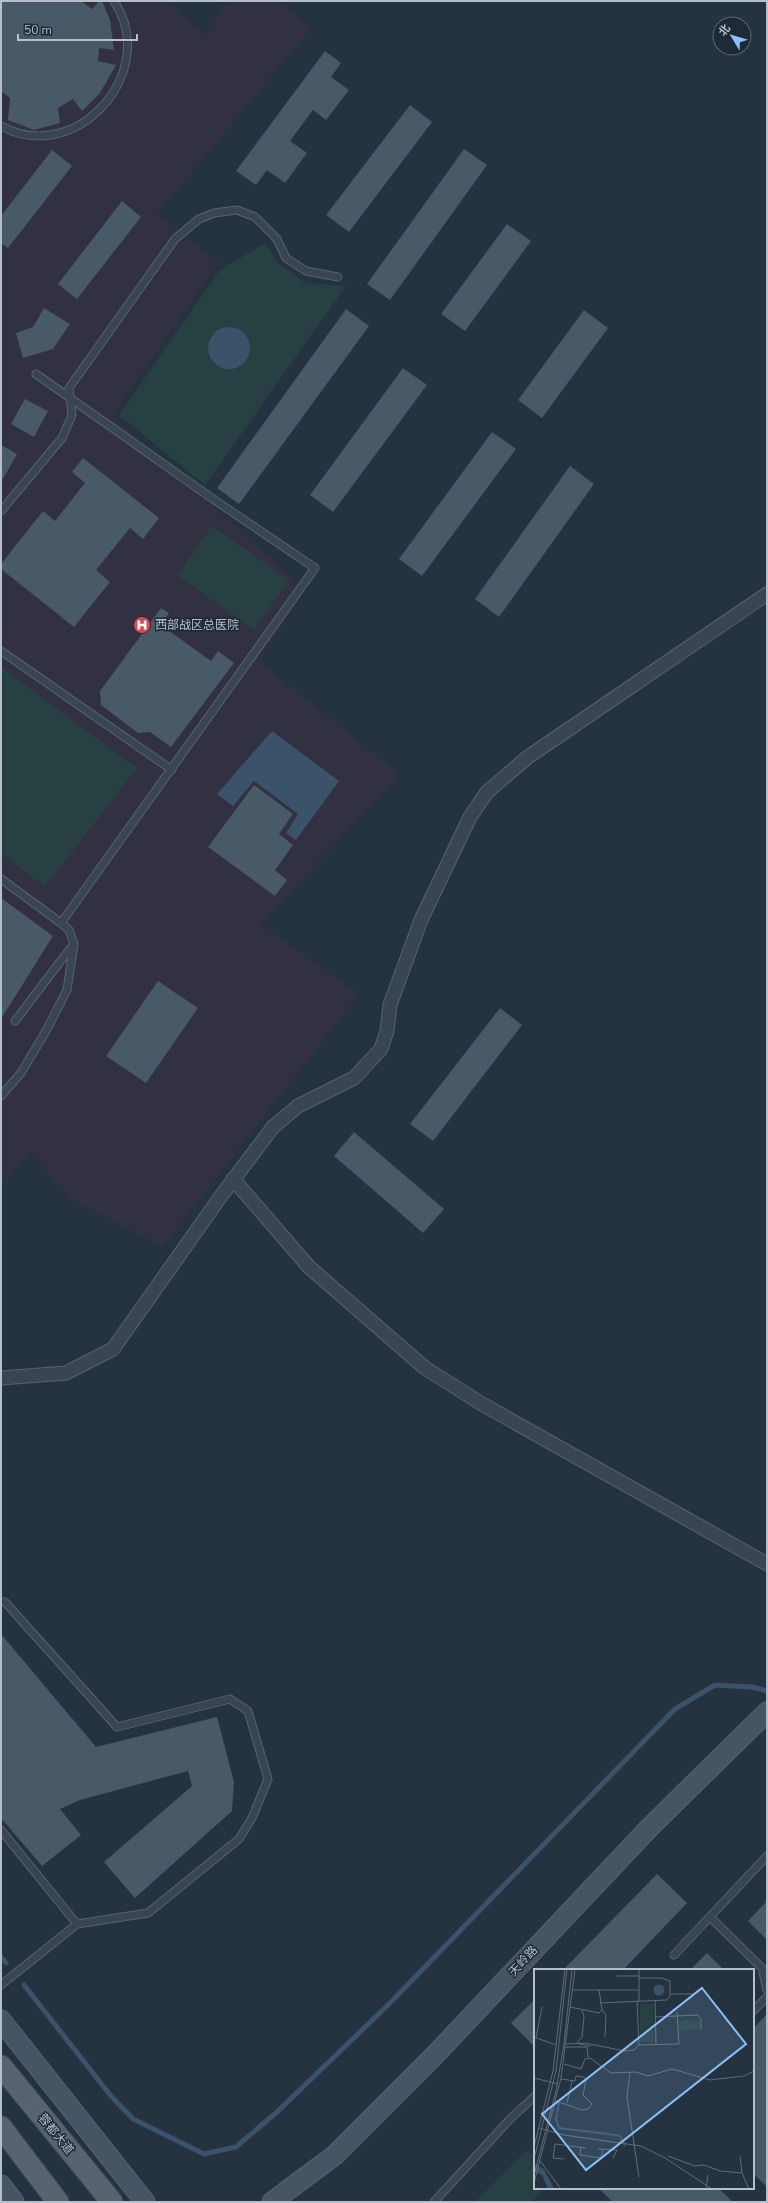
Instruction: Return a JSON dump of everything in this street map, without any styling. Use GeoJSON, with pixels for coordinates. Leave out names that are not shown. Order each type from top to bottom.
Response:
{"type":"FeatureCollection","features":[{"type":"Feature","properties":{"kind":"main road","name":"蓉都大道"},"geometry":{"type":"LineString","coordinates":[[1,2066],[112,2202]]}},
{"type":"Feature","properties":{"kind":"main road"},"geometry":{"type":"LineString","coordinates":[[1,2128],[58,2202]]}},
{"type":"Feature","properties":{"kind":"street"},"geometry":{"type":"LineString","coordinates":[[1,1378],[66,1373],[112,1349],[233,1179],[273,1127],[298,1106],[354,1078],[381,1049],[387,1031],[390,1005],[421,920],[470,817],[487,792],[528,757],[767,594]]}},
{"type":"Feature","properties":{"kind":"street"},"geometry":{"type":"LineString","coordinates":[[233,1179],[309,1267],[425,1368],[482,1404],[767,1564]]}},
{"type":"Feature","properties":{"kind":"street","name":"天岭路"},"geometry":{"type":"LineString","coordinates":[[272,2202],[335,2155],[428,2063],[650,1827],[765,1714]]}},
{"type":"Feature","properties":{"kind":"street"},"geometry":{"type":"LineString","coordinates":[[1,2020],[145,2202]]}},
{"type":"Feature","properties":{"kind":"street"},"geometry":{"type":"LineString","coordinates":[[1,2186],[14,2202]]}},
{"type":"Feature","properties":{"kind":"lane"},"geometry":{"type":"LineString","coordinates":[[1,126],[10,131],[38,136],[68,131],[94,116],[114,95],[125,68],[128,38],[120,10],[114,1]]}},
{"type":"Feature","properties":{"kind":"lane"},"geometry":{"type":"LineString","coordinates":[[1,511],[62,438],[72,415],[68,388],[175,239],[199,219],[214,213],[237,210],[255,217],[276,239],[286,258],[306,271],[338,278]]}},
{"type":"Feature","properties":{"kind":"lane"},"geometry":{"type":"LineString","coordinates":[[36,374],[194,486],[315,568],[61,924]]}},
{"type":"Feature","properties":{"kind":"lane"},"geometry":{"type":"LineString","coordinates":[[1,651],[172,770]]}},
{"type":"Feature","properties":{"kind":"lane"},"geometry":{"type":"LineString","coordinates":[[1,879],[69,930],[74,944],[67,990],[46,1031],[21,1073],[1,1096]]}},
{"type":"Feature","properties":{"kind":"lane"},"geometry":{"type":"LineString","coordinates":[[15,1021],[74,944]]}},
{"type":"Feature","properties":{"kind":"lane"},"geometry":{"type":"LineString","coordinates":[[1,1601],[5,1602],[117,1726],[230,1699],[248,1711],[268,1779],[252,1818],[239,1839],[148,1913],[77,1924],[1,1985]]}},
{"type":"Feature","properties":{"kind":"lane"},"geometry":{"type":"LineString","coordinates":[[1,1830],[77,1924]]}},
{"type":"Feature","properties":{"kind":"lane"},"geometry":{"type":"LineString","coordinates":[[674,1955],[767,1856]]}},
{"type":"Feature","properties":{"kind":"lane"},"geometry":{"type":"LineString","coordinates":[[710,1917],[762,1968],[767,1990]]}},
{"type":"Feature","properties":{"kind":"lane"},"geometry":{"type":"LineString","coordinates":[[754,2010],[767,1997]]}},
{"type":"Feature","properties":{"kind":"lane"},"geometry":{"type":"LineString","coordinates":[[434,2202],[510,2119],[534,2097]]}},
{"type":"Feature","properties":{"kind":"shaded area","name":"西部战区总医院"},"geometry":{"type":"Polygon","coordinates":[[[1,1],[167,1],[204,35],[228,1],[279,1],[311,28],[157,214],[219,262],[112,416],[306,590],[258,661],[400,774],[260,924],[359,994],[163,1246],[72,1200],[30,1152],[1,1183],[1,1]]]}},
{"type":"Feature","properties":{"kind":"shaded area"},"geometry":{"type":"Polygon","coordinates":[[[229,327],[244,333],[250,348],[244,363],[229,369],[214,363],[208,348],[214,333],[229,327]]]}},
{"type":"Feature","properties":{"kind":"shaded area"},"geometry":{"type":"Polygon","coordinates":[[[272,731],[339,781],[296,840],[286,833],[298,814],[254,781],[233,806],[217,794],[272,731]]]}},
{"type":"Feature","properties":{"kind":"green space"},"geometry":{"type":"Polygon","coordinates":[[[265,243],[279,264],[305,283],[346,286],[205,485],[119,415],[219,271],[265,243]]]}},
{"type":"Feature","properties":{"kind":"green space"},"geometry":{"type":"Polygon","coordinates":[[[212,526],[289,580],[254,630],[177,575],[212,526]]]}},
{"type":"Feature","properties":{"kind":"green space"},"geometry":{"type":"Polygon","coordinates":[[[1,667],[137,768],[45,887],[1,853],[1,667]]]}},
{"type":"Feature","properties":{"kind":"green space"},"geometry":{"type":"Polygon","coordinates":[[[527,2150],[534,2157],[534,2189],[544,2189],[531,2202],[475,2202],[527,2150]]]}},
{"type":"Feature","properties":{"kind":"building"},"geometry":{"type":"Polygon","coordinates":[[[1,1],[81,1],[92,9],[99,1],[102,1],[110,20],[114,50],[99,48],[98,61],[116,65],[100,93],[82,111],[73,99],[58,108],[60,123],[34,130],[8,120],[10,98],[1,91],[1,1]]]}},
{"type":"Feature","properties":{"kind":"building"},"geometry":{"type":"Polygon","coordinates":[[[325,51],[341,63],[331,77],[349,90],[326,120],[313,110],[290,141],[307,153],[285,183],[267,170],[256,185],[236,171],[325,51]]]}},
{"type":"Feature","properties":{"kind":"building"},"geometry":{"type":"Polygon","coordinates":[[[410,105],[432,122],[349,232],[326,215],[410,105]]]}},
{"type":"Feature","properties":{"kind":"building"},"geometry":{"type":"Polygon","coordinates":[[[464,149],[487,165],[390,300],[367,284],[464,149]]]}},
{"type":"Feature","properties":{"kind":"building"},"geometry":{"type":"Polygon","coordinates":[[[52,150],[72,166],[8,248],[1,243],[1,216],[52,150]]]}},
{"type":"Feature","properties":{"kind":"building"},"geometry":{"type":"Polygon","coordinates":[[[122,201],[141,217],[77,299],[58,284],[122,201]]]}},
{"type":"Feature","properties":{"kind":"building"},"geometry":{"type":"Polygon","coordinates":[[[507,224],[531,241],[465,331],[441,314],[507,224]]]}},
{"type":"Feature","properties":{"kind":"building"},"geometry":{"type":"Polygon","coordinates":[[[44,308],[70,324],[53,349],[23,358],[16,333],[33,327],[44,308]]]}},
{"type":"Feature","properties":{"kind":"building"},"geometry":{"type":"Polygon","coordinates":[[[346,309],[369,326],[239,504],[217,488],[346,309]]]}},
{"type":"Feature","properties":{"kind":"building"},"geometry":{"type":"Polygon","coordinates":[[[584,310],[608,328],[542,418],[518,400],[584,310]]]}},
{"type":"Feature","properties":{"kind":"building"},"geometry":{"type":"Polygon","coordinates":[[[403,368],[427,385],[333,512],[310,495],[403,368]]]}},
{"type":"Feature","properties":{"kind":"building"},"geometry":{"type":"Polygon","coordinates":[[[25,399],[48,411],[34,437],[11,424],[25,399]]]}},
{"type":"Feature","properties":{"kind":"building"},"geometry":{"type":"Polygon","coordinates":[[[492,432],[516,449],[422,576],[399,559],[492,432]]]}},
{"type":"Feature","properties":{"kind":"building"},"geometry":{"type":"Polygon","coordinates":[[[1,445],[17,454],[3,479],[1,478],[1,445]]]}},
{"type":"Feature","properties":{"kind":"building"},"geometry":{"type":"Polygon","coordinates":[[[83,458],[159,518],[143,539],[130,528],[96,570],[110,582],[74,627],[1,569],[1,564],[43,511],[55,521],[85,483],[72,472],[83,458]]]}},
{"type":"Feature","properties":{"kind":"building"},"geometry":{"type":"Polygon","coordinates":[[[570,466],[594,484],[499,617],[475,599],[570,466]]]}},
{"type":"Feature","properties":{"kind":"building"},"geometry":{"type":"Polygon","coordinates":[[[161,608],[169,613],[161,625],[211,661],[218,651],[234,663],[171,747],[150,732],[138,733],[101,705],[100,691],[161,608]]]}},
{"type":"Feature","properties":{"kind":"building"},"geometry":{"type":"Polygon","coordinates":[[[254,785],[293,814],[279,834],[293,845],[275,870],[287,880],[275,896],[208,847],[254,785]]]}},
{"type":"Feature","properties":{"kind":"building"},"geometry":{"type":"Polygon","coordinates":[[[1,898],[53,936],[1,1019],[1,898]]]}},
{"type":"Feature","properties":{"kind":"building"},"geometry":{"type":"Polygon","coordinates":[[[158,981],[198,1008],[146,1083],[106,1056],[158,981]]]}},
{"type":"Feature","properties":{"kind":"building"},"geometry":{"type":"Polygon","coordinates":[[[500,1008],[522,1025],[433,1141],[410,1124],[500,1008]]]}},
{"type":"Feature","properties":{"kind":"building"},"geometry":{"type":"Polygon","coordinates":[[[354,1132],[444,1209],[423,1233],[334,1156],[354,1132]]]}},
{"type":"Feature","properties":{"kind":"building"},"geometry":{"type":"Polygon","coordinates":[[[1,1634],[96,1747],[217,1717],[234,1782],[232,1811],[135,1898],[104,1862],[192,1786],[188,1771],[80,1800],[60,1809],[81,1835],[42,1866],[1,1818],[1,1634]]]}},
{"type":"Feature","properties":{"kind":"building"},"geometry":{"type":"Polygon","coordinates":[[[657,1874],[687,1903],[624,1969],[564,1969],[657,1874]]]}},
{"type":"Feature","properties":{"kind":"building"},"geometry":{"type":"Polygon","coordinates":[[[767,1901],[767,1940],[748,1921],[767,1901]]]}},
{"type":"Feature","properties":{"kind":"building"},"geometry":{"type":"Polygon","coordinates":[[[707,1953],[723,1969],[691,1969],[707,1953]]]}},
{"type":"Feature","properties":{"kind":"building"},"geometry":{"type":"Polygon","coordinates":[[[534,2000],[534,2046],[511,2023],[534,2000]]]}},
{"type":"Feature","properties":{"kind":"building"},"geometry":{"type":"Polygon","coordinates":[[[767,2014],[767,2187],[754,2174],[754,2028],[767,2014]]]}},
{"type":"Feature","properties":{"kind":"building"},"geometry":{"type":"Polygon","coordinates":[[[719,2189],[733,2202],[613,2202],[600,2190],[719,2189]]]}},
{"type":"Feature","properties":{"kind":"waterway"},"geometry":{"type":"LineString","coordinates":[[24,1985],[111,2096],[133,2119],[204,2154],[236,2147],[277,2112],[390,2003],[675,1709],[715,1685],[752,1687],[767,1691]]}},
{"type":"Feature","properties":{"kind":"waterway"},"geometry":{"type":"LineString","coordinates":[[1,1957],[6,1963]]}},
{"type":"Feature","properties":{"kind":"place","name":"西部战区总医院"},"geometry":{"type":"Point","coordinates":[142,625]}}]}
